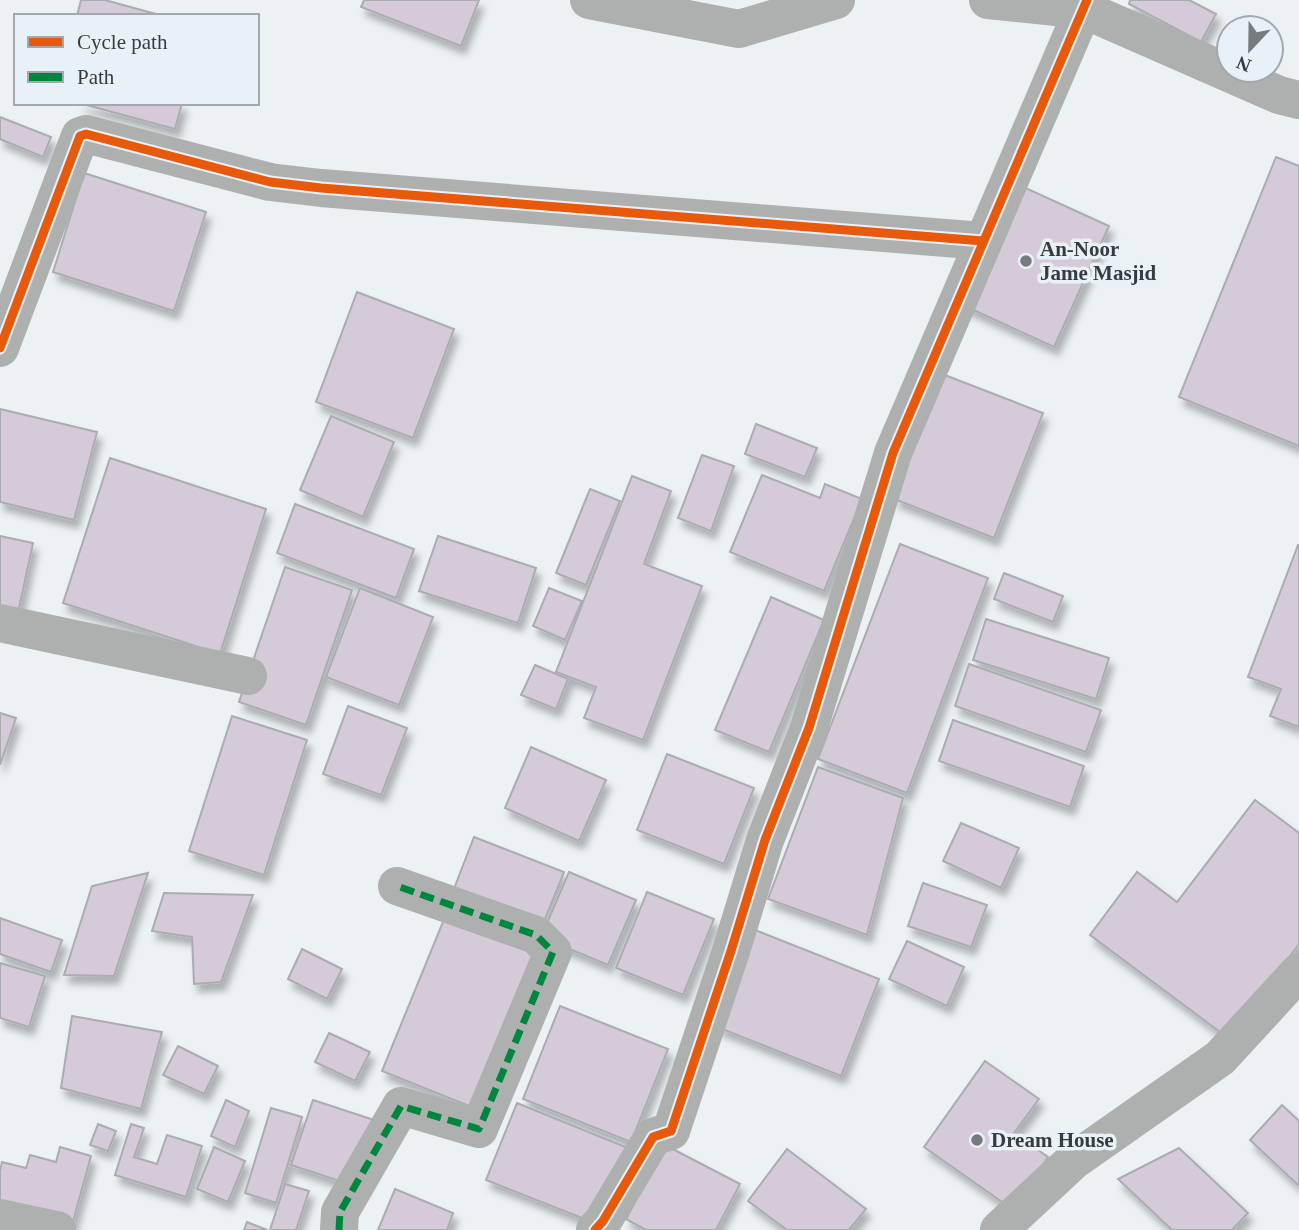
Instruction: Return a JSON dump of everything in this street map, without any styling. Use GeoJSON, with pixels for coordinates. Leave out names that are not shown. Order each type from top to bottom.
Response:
{"type":"FeatureCollection","features":[{"type":"Feature","properties":{"kind":"street"},"geometry":{"type":"LineString","coordinates":[[589,0],[739,29],[836,0]]}},
{"type":"Feature","properties":{"kind":"street"},"geometry":{"type":"LineString","coordinates":[[988,0],[1086,5],[1279,95],[1299,100]]}},
{"type":"Feature","properties":{"kind":"street"},"geometry":{"type":"LineString","coordinates":[[595,1230],[653,1137],[671,1131],[765,840],[809,728],[893,453],[1086,5]]}},
{"type":"Feature","properties":{"kind":"street"},"geometry":{"type":"LineString","coordinates":[[0,348],[80,136],[86,134],[270,182],[983,241]]}},
{"type":"Feature","properties":{"kind":"street"},"geometry":{"type":"LineString","coordinates":[[0,623],[248,676]]}},
{"type":"Feature","properties":{"kind":"street"},"geometry":{"type":"LineString","coordinates":[[339,1230],[340,1212],[401,1106],[479,1129],[554,952],[536,935],[397,886]]}},
{"type":"Feature","properties":{"kind":"street"},"geometry":{"type":"LineString","coordinates":[[999,1230],[1073,1161],[1220,1058],[1299,972]]}},
{"type":"Feature","properties":{"kind":"street"},"geometry":{"type":"LineString","coordinates":[[0,1219],[57,1230]]}},
{"type":"Feature","properties":{"kind":"building"},"geometry":{"type":"Polygon","coordinates":[[[81,0],[105,0],[156,14],[78,14],[81,0]]]}},
{"type":"Feature","properties":{"kind":"building"},"geometry":{"type":"Polygon","coordinates":[[[364,0],[479,0],[461,46],[361,7],[364,0]]]}},
{"type":"Feature","properties":{"kind":"building"},"geometry":{"type":"Polygon","coordinates":[[[1130,0],[1189,0],[1216,14],[1201,42],[1129,4],[1130,0]]]}},
{"type":"Feature","properties":{"kind":"building"},"geometry":{"type":"Polygon","coordinates":[[[86,105],[181,105],[175,129],[86,105]]]}},
{"type":"Feature","properties":{"kind":"building"},"geometry":{"type":"Polygon","coordinates":[[[0,117],[51,137],[43,157],[0,139],[0,117]]]}},
{"type":"Feature","properties":{"kind":"building"},"geometry":{"type":"Polygon","coordinates":[[[1276,157],[1299,166],[1299,446],[1179,397],[1276,157]]]}},
{"type":"Feature","properties":{"kind":"building"},"geometry":{"type":"Polygon","coordinates":[[[84,173],[206,212],[174,311],[53,272],[84,173]]]}},
{"type":"Feature","properties":{"kind":"building","name":"An-Noor Jame Masjid"},"geometry":{"type":"Polygon","coordinates":[[[999,176],[1109,226],[1054,347],[943,296],[999,176]]]}},
{"type":"Feature","properties":{"kind":"building"},"geometry":{"type":"Polygon","coordinates":[[[357,292],[454,329],[413,438],[316,402],[357,292]]]}},
{"type":"Feature","properties":{"kind":"building"},"geometry":{"type":"Polygon","coordinates":[[[942,374],[1043,413],[994,538],[894,499],[942,374]]]}},
{"type":"Feature","properties":{"kind":"building"},"geometry":{"type":"Polygon","coordinates":[[[0,409],[97,432],[74,520],[0,502],[0,409]]]}},
{"type":"Feature","properties":{"kind":"building"},"geometry":{"type":"Polygon","coordinates":[[[331,416],[394,442],[363,517],[300,490],[331,416]]]}},
{"type":"Feature","properties":{"kind":"building"},"geometry":{"type":"Polygon","coordinates":[[[756,424],[817,448],[805,477],[745,454],[756,424]]]}},
{"type":"Feature","properties":{"kind":"building"},"geometry":{"type":"Polygon","coordinates":[[[702,455],[734,466],[711,531],[678,518],[702,455]]]}},
{"type":"Feature","properties":{"kind":"building"},"geometry":{"type":"Polygon","coordinates":[[[110,458],[266,509],[220,654],[63,603],[110,458]]]}},
{"type":"Feature","properties":{"kind":"building"},"geometry":{"type":"Polygon","coordinates":[[[762,475],[820,498],[825,484],[862,499],[824,591],[730,552],[762,475]]]}},
{"type":"Feature","properties":{"kind":"building"},"geometry":{"type":"Polygon","coordinates":[[[632,476],[671,491],[644,564],[702,586],[643,740],[584,718],[596,687],[556,672],[632,476]]]}},
{"type":"Feature","properties":{"kind":"building"},"geometry":{"type":"Polygon","coordinates":[[[590,489],[620,501],[586,585],[556,573],[590,489]]]}},
{"type":"Feature","properties":{"kind":"building"},"geometry":{"type":"Polygon","coordinates":[[[295,504],[414,549],[396,598],[277,553],[295,504]]]}},
{"type":"Feature","properties":{"kind":"building"},"geometry":{"type":"Polygon","coordinates":[[[0,536],[33,543],[15,627],[0,624],[0,536]]]}},
{"type":"Feature","properties":{"kind":"building"},"geometry":{"type":"Polygon","coordinates":[[[438,536],[536,568],[518,623],[419,591],[438,536]]]}},
{"type":"Feature","properties":{"kind":"building"},"geometry":{"type":"Polygon","coordinates":[[[900,544],[988,578],[907,793],[818,759],[900,544]]]}},
{"type":"Feature","properties":{"kind":"building"},"geometry":{"type":"Polygon","coordinates":[[[1298,545],[1299,727],[1270,716],[1281,689],[1248,677],[1298,545]]]}},
{"type":"Feature","properties":{"kind":"building"},"geometry":{"type":"Polygon","coordinates":[[[285,567],[352,590],[306,725],[239,702],[285,567]]]}},
{"type":"Feature","properties":{"kind":"building"},"geometry":{"type":"Polygon","coordinates":[[[1004,573],[1063,596],[1053,622],[994,599],[1004,573]]]}},
{"type":"Feature","properties":{"kind":"building"},"geometry":{"type":"Polygon","coordinates":[[[360,588],[433,617],[399,705],[326,677],[360,588]]]}},
{"type":"Feature","properties":{"kind":"building"},"geometry":{"type":"Polygon","coordinates":[[[549,588],[582,601],[565,640],[533,626],[549,588]]]}},
{"type":"Feature","properties":{"kind":"building"},"geometry":{"type":"Polygon","coordinates":[[[771,597],[824,620],[769,752],[715,730],[771,597]]]}},
{"type":"Feature","properties":{"kind":"building"},"geometry":{"type":"Polygon","coordinates":[[[986,619],[1109,658],[1096,699],[973,660],[986,619]]]}},
{"type":"Feature","properties":{"kind":"building"},"geometry":{"type":"Polygon","coordinates":[[[969,664],[1101,710],[1086,752],[955,706],[969,664]]]}},
{"type":"Feature","properties":{"kind":"building"},"geometry":{"type":"Polygon","coordinates":[[[535,665],[568,679],[556,709],[521,695],[535,665]]]}},
{"type":"Feature","properties":{"kind":"building"},"geometry":{"type":"Polygon","coordinates":[[[348,706],[407,728],[381,795],[323,774],[348,706]]]}},
{"type":"Feature","properties":{"kind":"building"},"geometry":{"type":"Polygon","coordinates":[[[0,713],[16,718],[0,765],[0,713]]]}},
{"type":"Feature","properties":{"kind":"building"},"geometry":{"type":"Polygon","coordinates":[[[232,716],[307,740],[264,875],[189,851],[232,716]]]}},
{"type":"Feature","properties":{"kind":"building"},"geometry":{"type":"Polygon","coordinates":[[[953,720],[1084,766],[1070,807],[939,761],[953,720]]]}},
{"type":"Feature","properties":{"kind":"building"},"geometry":{"type":"Polygon","coordinates":[[[531,747],[606,780],[579,841],[505,808],[531,747]]]}},
{"type":"Feature","properties":{"kind":"building"},"geometry":{"type":"Polygon","coordinates":[[[667,754],[754,788],[724,864],[637,830],[667,754]]]}},
{"type":"Feature","properties":{"kind":"building"},"geometry":{"type":"Polygon","coordinates":[[[818,767],[903,798],[867,935],[768,899],[818,767]]]}},
{"type":"Feature","properties":{"kind":"building"},"geometry":{"type":"Polygon","coordinates":[[[1255,800],[1299,833],[1299,944],[1228,1038],[1090,935],[1137,872],[1177,902],[1255,800]]]}},
{"type":"Feature","properties":{"kind":"building"},"geometry":{"type":"Polygon","coordinates":[[[961,823],[1019,848],[1001,888],[943,861],[961,823]]]}},
{"type":"Feature","properties":{"kind":"building"},"geometry":{"type":"Polygon","coordinates":[[[474,837],[564,872],[541,929],[452,894],[474,837]]]}},
{"type":"Feature","properties":{"kind":"building"},"geometry":{"type":"Polygon","coordinates":[[[569,872],[636,900],[608,965],[541,937],[569,872]]]}},
{"type":"Feature","properties":{"kind":"building"},"geometry":{"type":"Polygon","coordinates":[[[148,873],[114,976],[64,975],[92,886],[148,873]]]}},
{"type":"Feature","properties":{"kind":"building"},"geometry":{"type":"Polygon","coordinates":[[[923,883],[987,905],[971,947],[908,926],[923,883]]]}},
{"type":"Feature","properties":{"kind":"building"},"geometry":{"type":"Polygon","coordinates":[[[647,892],[714,919],[683,995],[616,968],[647,892]]]}},
{"type":"Feature","properties":{"kind":"building"},"geometry":{"type":"Polygon","coordinates":[[[164,893],[253,895],[221,982],[194,984],[192,937],[152,931],[164,893]]]}},
{"type":"Feature","properties":{"kind":"building"},"geometry":{"type":"Polygon","coordinates":[[[447,912],[543,951],[479,1110],[382,1071],[447,912]]]}},
{"type":"Feature","properties":{"kind":"building"},"geometry":{"type":"Polygon","coordinates":[[[0,918],[62,940],[51,972],[0,954],[0,918]]]}},
{"type":"Feature","properties":{"kind":"building"},"geometry":{"type":"Polygon","coordinates":[[[755,930],[879,979],[841,1076],[717,1027],[755,930]]]}},
{"type":"Feature","properties":{"kind":"building"},"geometry":{"type":"Polygon","coordinates":[[[907,941],[964,967],[947,1006],[889,979],[907,941]]]}},
{"type":"Feature","properties":{"kind":"building"},"geometry":{"type":"Polygon","coordinates":[[[302,949],[342,969],[327,999],[288,979],[302,949]]]}},
{"type":"Feature","properties":{"kind":"building"},"geometry":{"type":"Polygon","coordinates":[[[0,963],[45,976],[29,1027],[0,1018],[0,963]]]}},
{"type":"Feature","properties":{"kind":"building"},"geometry":{"type":"Polygon","coordinates":[[[560,1006],[668,1049],[631,1142],[523,1099],[560,1006]]]}},
{"type":"Feature","properties":{"kind":"building"},"geometry":{"type":"Polygon","coordinates":[[[72,1016],[162,1032],[141,1109],[61,1088],[72,1016]]]}},
{"type":"Feature","properties":{"kind":"building"},"geometry":{"type":"Polygon","coordinates":[[[329,1033],[370,1052],[355,1081],[315,1062],[329,1033]]]}},
{"type":"Feature","properties":{"kind":"building"},"geometry":{"type":"Polygon","coordinates":[[[178,1046],[218,1066],[204,1094],[163,1075],[178,1046]]]}},
{"type":"Feature","properties":{"kind":"building","name":"Dream House"},"geometry":{"type":"Polygon","coordinates":[[[985,1061],[1039,1099],[1014,1133],[1048,1157],[1012,1209],[924,1147],[985,1061]]]}},
{"type":"Feature","properties":{"kind":"building"},"geometry":{"type":"Polygon","coordinates":[[[226,1100],[249,1111],[235,1147],[211,1136],[226,1100]]]}},
{"type":"Feature","properties":{"kind":"building"},"geometry":{"type":"Polygon","coordinates":[[[313,1100],[383,1123],[361,1188],[291,1165],[313,1100]]]}},
{"type":"Feature","properties":{"kind":"building"},"geometry":{"type":"Polygon","coordinates":[[[517,1103],[628,1148],[597,1224],[486,1180],[517,1103]]]}},
{"type":"Feature","properties":{"kind":"building"},"geometry":{"type":"Polygon","coordinates":[[[1282,1105],[1299,1121],[1299,1186],[1250,1140],[1282,1105]]]}},
{"type":"Feature","properties":{"kind":"building"},"geometry":{"type":"Polygon","coordinates":[[[271,1108],[302,1117],[276,1203],[245,1193],[271,1108]]]}},
{"type":"Feature","properties":{"kind":"building"},"geometry":{"type":"Polygon","coordinates":[[[98,1124],[116,1131],[108,1151],[90,1145],[98,1124]]]}},
{"type":"Feature","properties":{"kind":"building"},"geometry":{"type":"Polygon","coordinates":[[[131,1124],[144,1128],[134,1157],[157,1164],[167,1135],[202,1146],[186,1197],[115,1175],[131,1124]]]}},
{"type":"Feature","properties":{"kind":"building"},"geometry":{"type":"Polygon","coordinates":[[[665,1145],[740,1184],[716,1230],[646,1230],[626,1219],[665,1145]]]}},
{"type":"Feature","properties":{"kind":"building"},"geometry":{"type":"Polygon","coordinates":[[[60,1147],[91,1156],[72,1225],[0,1204],[2,1162],[26,1168],[30,1155],[56,1162],[60,1147]]]}},
{"type":"Feature","properties":{"kind":"building"},"geometry":{"type":"Polygon","coordinates":[[[214,1147],[245,1161],[228,1202],[197,1189],[214,1147]]]}},
{"type":"Feature","properties":{"kind":"building"},"geometry":{"type":"Polygon","coordinates":[[[1179,1148],[1248,1213],[1232,1230],[1172,1230],[1118,1179],[1179,1148]]]}},
{"type":"Feature","properties":{"kind":"building"},"geometry":{"type":"Polygon","coordinates":[[[787,1149],[866,1209],[849,1230],[787,1230],[748,1201],[787,1149]]]}},
{"type":"Feature","properties":{"kind":"building"},"geometry":{"type":"Polygon","coordinates":[[[285,1184],[309,1191],[296,1230],[270,1230],[285,1184]]]}},
{"type":"Feature","properties":{"kind":"building"},"geometry":{"type":"Polygon","coordinates":[[[395,1189],[453,1213],[447,1230],[378,1230],[395,1189]]]}},
{"type":"Feature","properties":{"kind":"building"},"geometry":{"type":"Polygon","coordinates":[[[247,1222],[267,1230],[244,1230],[247,1222]]]}},
{"type":"Feature","properties":{"kind":"marked path"},"geometry":{"type":"LineString","coordinates":[[339,1230],[340,1212],[401,1106],[479,1129],[553,952],[536,935],[397,886]]}},
{"type":"Feature","properties":{"kind":"cycle path"},"geometry":{"type":"LineString","coordinates":[[595,1230],[653,1137],[671,1131],[765,840],[809,728],[893,453],[1087,0]]}},
{"type":"Feature","properties":{"kind":"cycle path"},"geometry":{"type":"LineString","coordinates":[[0,348],[80,136],[86,134],[270,182],[983,241]]}},
{"type":"Feature","properties":{"kind":"place","name":"An-Noor Jame Masjid"},"geometry":{"type":"Point","coordinates":[1026,261]}},
{"type":"Feature","properties":{"kind":"place","name":"Dream House"},"geometry":{"type":"Point","coordinates":[977,1140]}}]}
